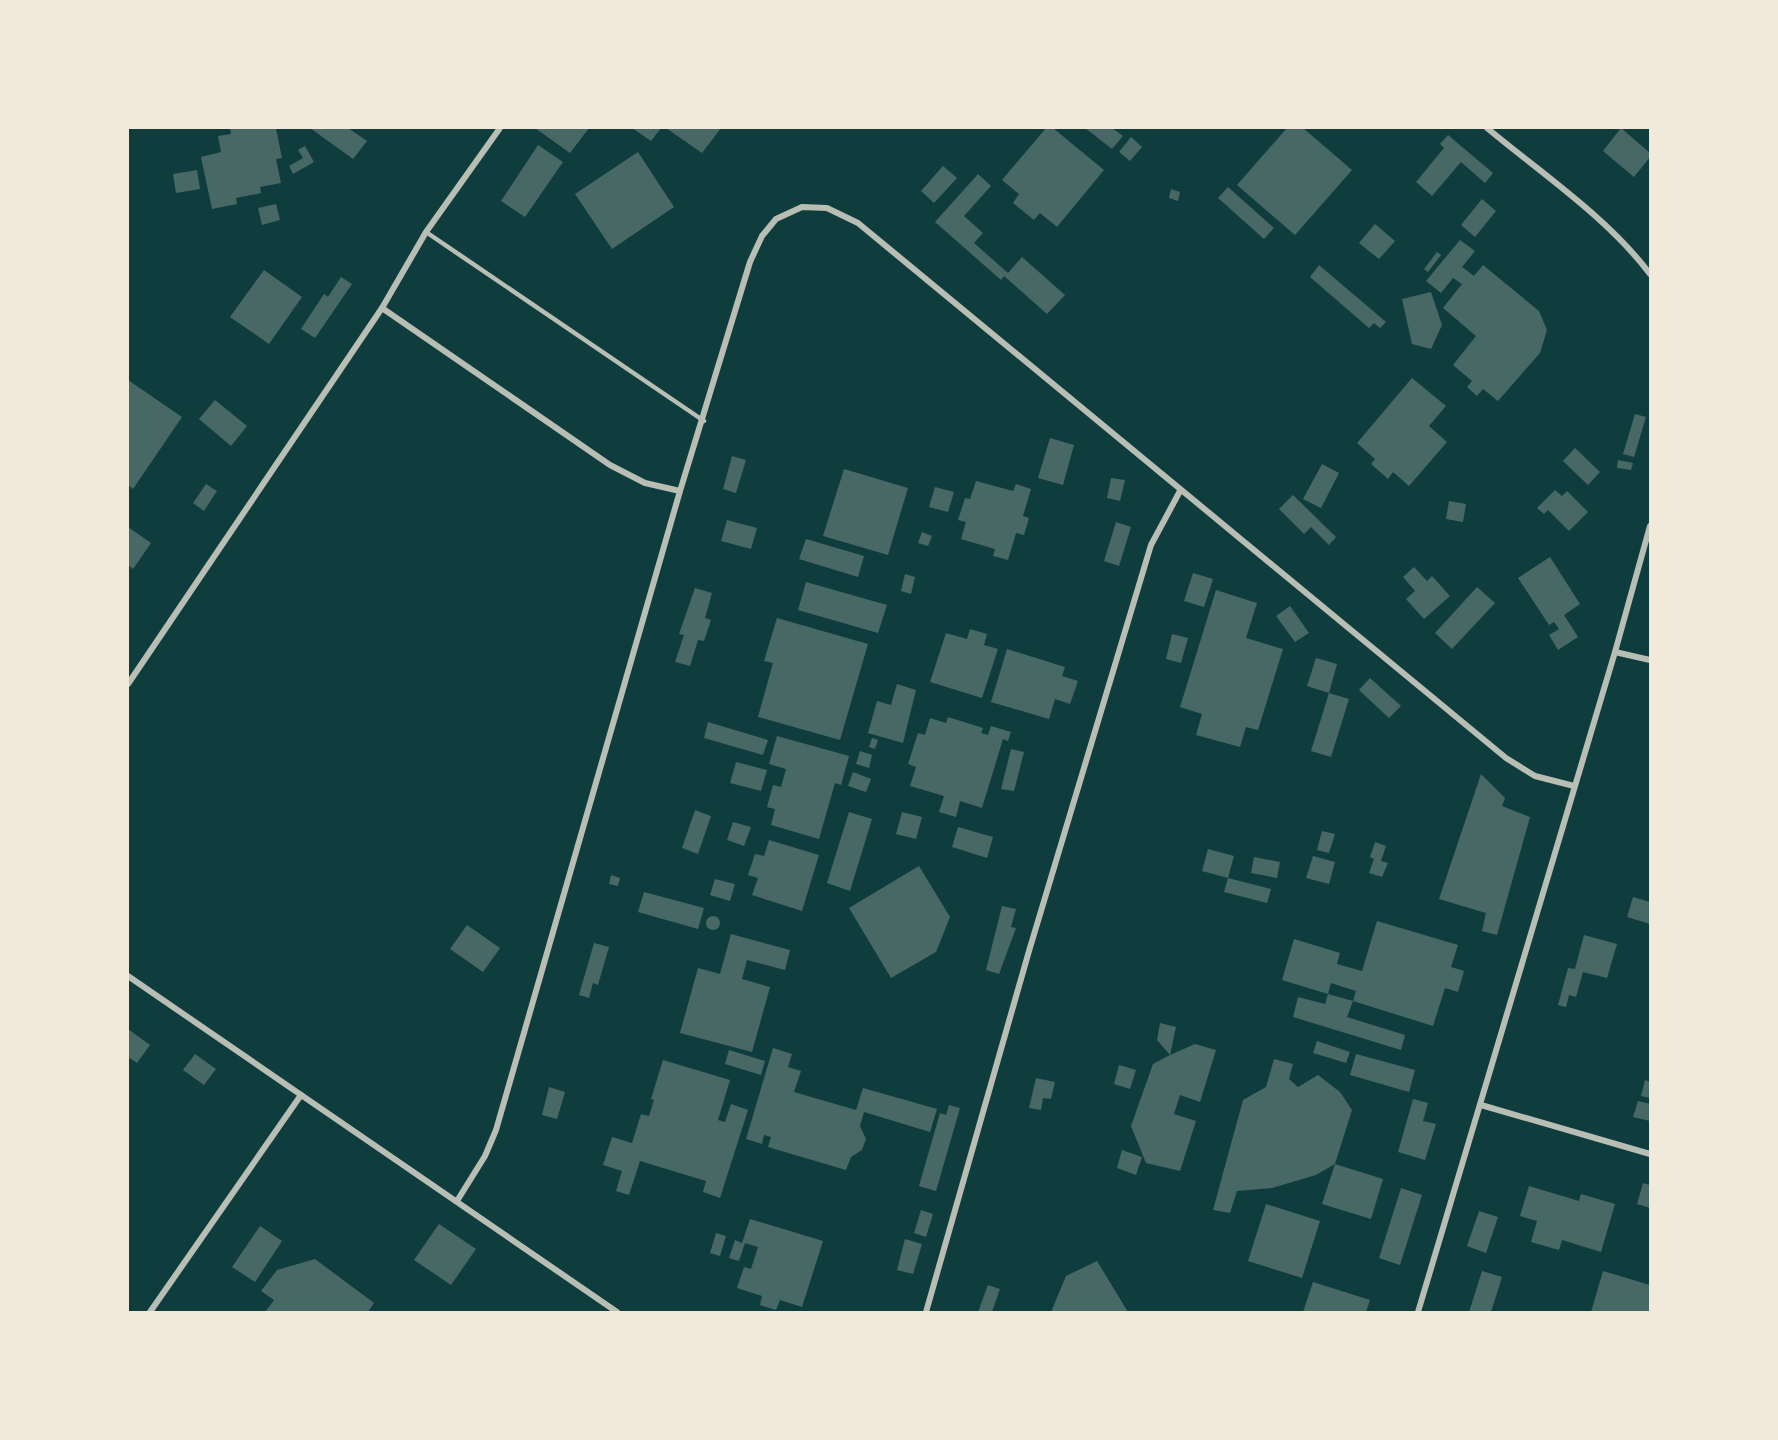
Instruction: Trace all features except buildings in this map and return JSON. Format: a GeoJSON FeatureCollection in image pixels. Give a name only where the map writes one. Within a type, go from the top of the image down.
{"type":"FeatureCollection","features":[{"type":"Feature","properties":{"kind":"street"},"geometry":{"type":"LineString","coordinates":[[128,684],[382,308],[426,232],[500,128]]}},
{"type":"Feature","properties":{"kind":"street"},"geometry":{"type":"LineString","coordinates":[[1487,128],[1607,228],[1633,252],[1650,274]]}},
{"type":"Feature","properties":{"kind":"street"},"geometry":{"type":"LineString","coordinates":[[457,1201],[485,1156],[496,1130],[680,491],[704,421],[745,279],[762,236],[776,219],[802,207],[827,208],[858,223],[1506,758],[1535,776],[1574,786]]}},
{"type":"Feature","properties":{"kind":"street"},"geometry":{"type":"LineString","coordinates":[[382,308],[610,465],[645,483],[680,491]]}},
{"type":"Feature","properties":{"kind":"street"},"geometry":{"type":"LineString","coordinates":[[926,1312],[1029,951],[1151,545],[1180,491]]}},
{"type":"Feature","properties":{"kind":"street"},"geometry":{"type":"LineString","coordinates":[[1418,1312],[1616,652],[1650,526]]}},
{"type":"Feature","properties":{"kind":"street"},"geometry":{"type":"LineString","coordinates":[[1616,652],[1650,660]]}},
{"type":"Feature","properties":{"kind":"street"},"geometry":{"type":"LineString","coordinates":[[128,976],[617,1312]]}},
{"type":"Feature","properties":{"kind":"street"},"geometry":{"type":"LineString","coordinates":[[150,1312],[301,1095]]}},
{"type":"Feature","properties":{"kind":"street"},"geometry":{"type":"LineString","coordinates":[[1480,1105],[1650,1154]]}},
{"type":"Feature","properties":{"kind":"lane"},"geometry":{"type":"LineString","coordinates":[[426,232],[704,421]]}}]}
